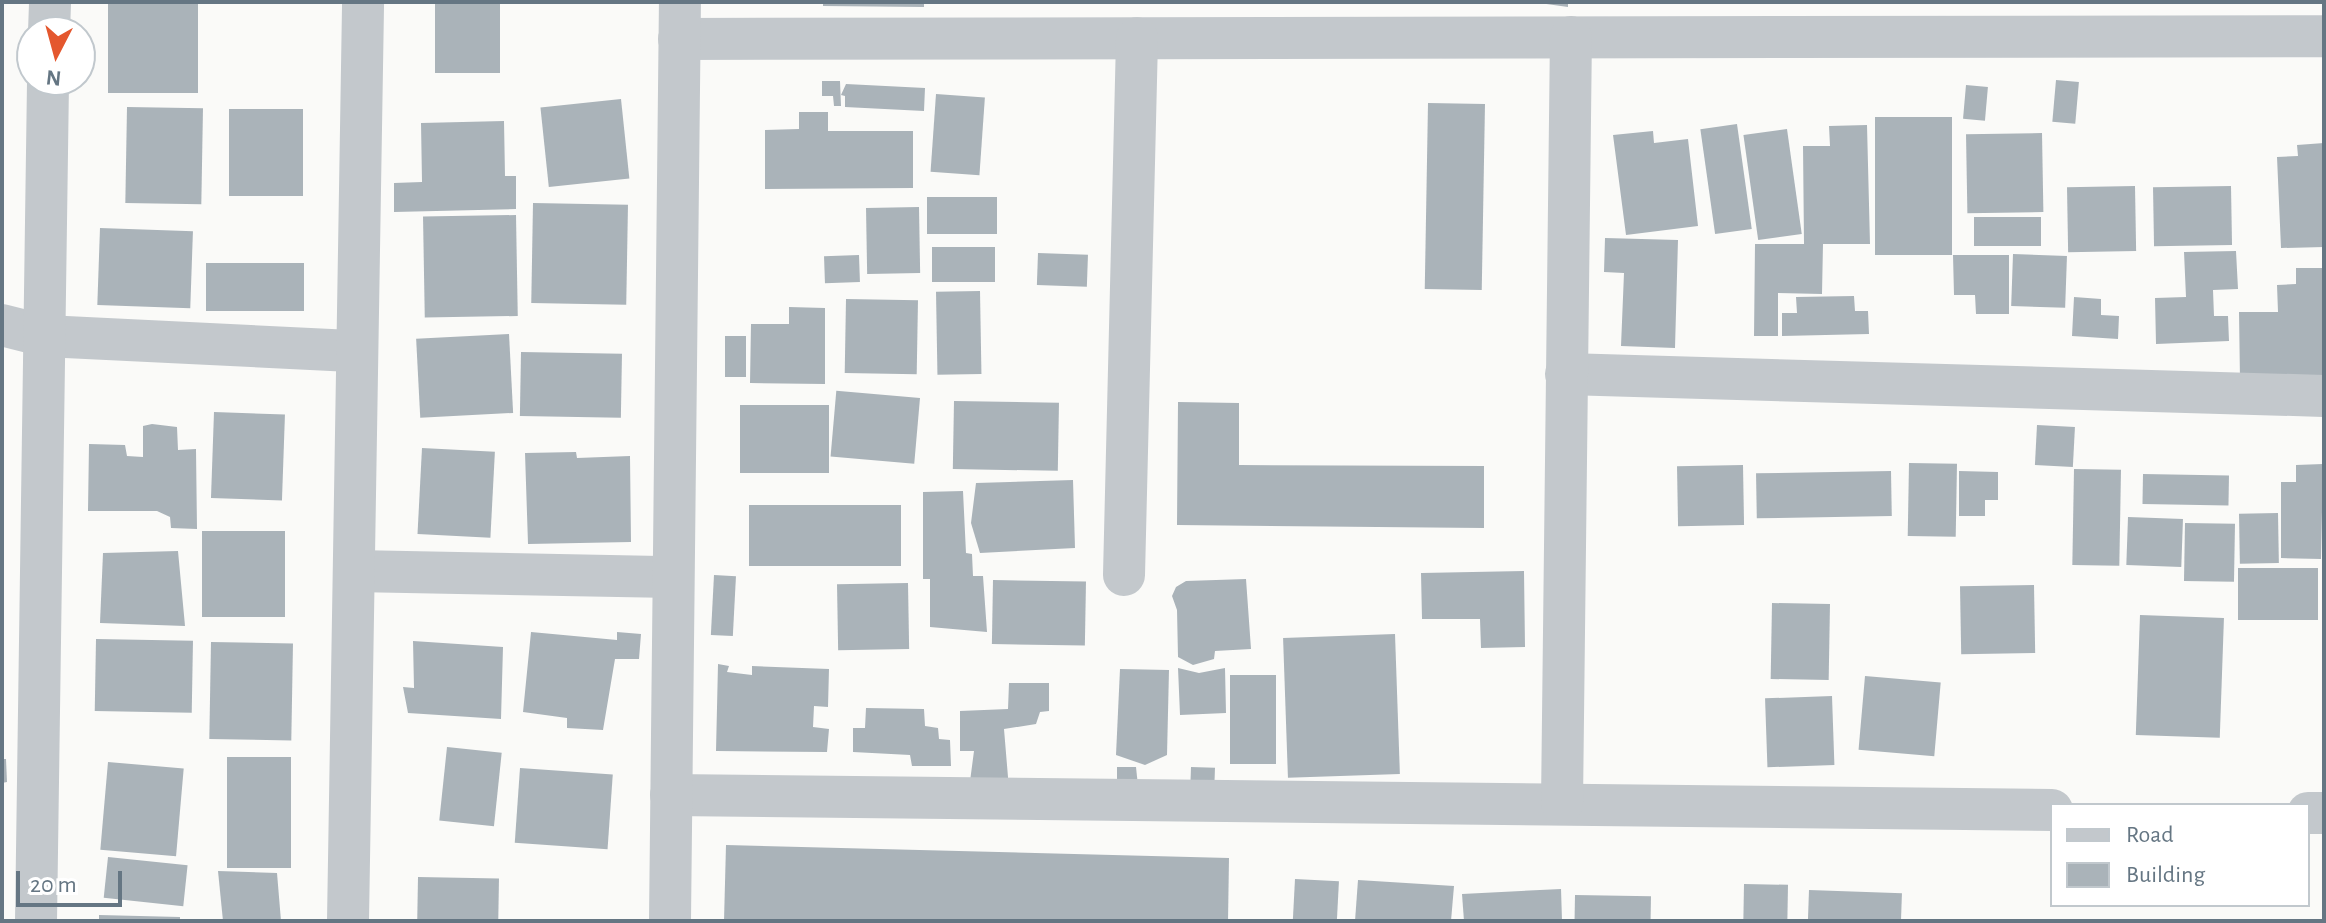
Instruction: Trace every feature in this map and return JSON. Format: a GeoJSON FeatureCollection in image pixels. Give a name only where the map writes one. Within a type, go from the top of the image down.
{"type":"FeatureCollection","features":[{"type":"Feature","properties":{"kind":"street"},"geometry":{"type":"LineString","coordinates":[[348,921],[363,2]]}},
{"type":"Feature","properties":{"kind":"street"},"geometry":{"type":"LineString","coordinates":[[670,921],[680,20],[1137,38],[2324,36]]}},
{"type":"Feature","properties":{"kind":"street"},"geometry":{"type":"LineString","coordinates":[[1562,803],[1571,37]]}},
{"type":"Feature","properties":{"kind":"street"},"geometry":{"type":"LineString","coordinates":[[1124,575],[1137,38]]}},
{"type":"Feature","properties":{"kind":"street"},"geometry":{"type":"LineString","coordinates":[[36,921],[37,566],[45,336],[48,96]]}},
{"type":"Feature","properties":{"kind":"street"},"geometry":{"type":"LineString","coordinates":[[2,325],[45,336],[357,351]]}},
{"type":"Feature","properties":{"kind":"street"},"geometry":{"type":"LineString","coordinates":[[1566,374],[2324,396]]}},
{"type":"Feature","properties":{"kind":"street"},"geometry":{"type":"LineString","coordinates":[[354,571],[673,577]]}},
{"type":"Feature","properties":{"kind":"street"},"geometry":{"type":"LineString","coordinates":[[671,795],[2050,810]]}},
{"type":"Feature","properties":{"kind":"building"},"geometry":{"type":"Polygon","coordinates":[[[108,2],[198,2],[198,93],[108,93],[108,2]]]}},
{"type":"Feature","properties":{"kind":"building"},"geometry":{"type":"Polygon","coordinates":[[[435,2],[500,2],[500,73],[435,73],[435,2]]]}},
{"type":"Feature","properties":{"kind":"building"},"geometry":{"type":"Polygon","coordinates":[[[823,2],[924,2],[924,7],[823,6],[823,2]]]}},
{"type":"Feature","properties":{"kind":"building"},"geometry":{"type":"Polygon","coordinates":[[[1532,2],[1568,2],[1568,7],[1532,2]]]}},
{"type":"Feature","properties":{"kind":"building"},"geometry":{"type":"Polygon","coordinates":[[[2056,80],[2079,82],[2075,124],[2052,122],[2056,80]]]}},
{"type":"Feature","properties":{"kind":"building"},"geometry":{"type":"Polygon","coordinates":[[[822,81],[840,81],[841,106],[834,106],[833,96],[822,96],[822,81]]]}},
{"type":"Feature","properties":{"kind":"building"},"geometry":{"type":"Polygon","coordinates":[[[846,84],[925,88],[924,111],[845,107],[845,96],[841,95],[846,84]]]}},
{"type":"Feature","properties":{"kind":"building"},"geometry":{"type":"Polygon","coordinates":[[[1966,85],[1988,87],[1985,121],[1963,119],[1966,85]]]}},
{"type":"Feature","properties":{"kind":"building"},"geometry":{"type":"Polygon","coordinates":[[[936,94],[985,97],[979,175],[931,172],[936,94]]]}},
{"type":"Feature","properties":{"kind":"building"},"geometry":{"type":"Polygon","coordinates":[[[621,99],[629,179],[549,187],[540,107],[621,99]]]}},
{"type":"Feature","properties":{"kind":"building"},"geometry":{"type":"Polygon","coordinates":[[[1428,103],[1485,104],[1482,290],[1425,289],[1428,103]]]}},
{"type":"Feature","properties":{"kind":"building"},"geometry":{"type":"Polygon","coordinates":[[[127,107],[203,108],[201,204],[125,203],[127,107]]]}},
{"type":"Feature","properties":{"kind":"building"},"geometry":{"type":"Polygon","coordinates":[[[229,109],[303,109],[303,196],[229,196],[229,109]]]}},
{"type":"Feature","properties":{"kind":"building"},"geometry":{"type":"Polygon","coordinates":[[[799,112],[828,112],[828,131],[913,131],[913,188],[765,189],[765,130],[799,129],[799,112]]]}},
{"type":"Feature","properties":{"kind":"building"},"geometry":{"type":"Polygon","coordinates":[[[1875,117],[1952,117],[1952,255],[1875,255],[1875,117]]]}},
{"type":"Feature","properties":{"kind":"building"},"geometry":{"type":"Polygon","coordinates":[[[504,121],[505,176],[516,176],[516,209],[394,212],[394,183],[422,182],[421,123],[504,121]]]}},
{"type":"Feature","properties":{"kind":"building"},"geometry":{"type":"Polygon","coordinates":[[[1737,124],[1752,229],[1715,234],[1700,129],[1737,124]]]}},
{"type":"Feature","properties":{"kind":"building"},"geometry":{"type":"Polygon","coordinates":[[[1867,125],[1870,244],[1823,244],[1822,294],[1778,293],[1778,336],[1754,336],[1755,244],[1804,244],[1803,146],[1830,146],[1829,126],[1867,125]]]}},
{"type":"Feature","properties":{"kind":"building"},"geometry":{"type":"Polygon","coordinates":[[[1787,129],[1802,234],[1758,240],[1743,135],[1787,129]]]}},
{"type":"Feature","properties":{"kind":"building"},"geometry":{"type":"Polygon","coordinates":[[[1653,131],[1654,143],[1688,139],[1698,226],[1626,235],[1613,135],[1653,131]]]}},
{"type":"Feature","properties":{"kind":"building"},"geometry":{"type":"Polygon","coordinates":[[[2042,133],[2043,212],[1967,213],[1966,134],[2042,133]]]}},
{"type":"Feature","properties":{"kind":"building"},"geometry":{"type":"Polygon","coordinates":[[[2324,143],[2324,247],[2281,248],[2277,157],[2298,156],[2297,145],[2324,143]]]}},
{"type":"Feature","properties":{"kind":"building"},"geometry":{"type":"Polygon","coordinates":[[[2135,186],[2136,251],[2068,252],[2067,187],[2135,186]]]}},
{"type":"Feature","properties":{"kind":"building"},"geometry":{"type":"Polygon","coordinates":[[[2231,186],[2232,245],[2154,246],[2153,187],[2231,186]]]}},
{"type":"Feature","properties":{"kind":"building"},"geometry":{"type":"Polygon","coordinates":[[[927,197],[997,197],[997,234],[927,234],[927,197]]]}},
{"type":"Feature","properties":{"kind":"building"},"geometry":{"type":"Polygon","coordinates":[[[533,203],[628,205],[626,305],[531,303],[533,203]]]}},
{"type":"Feature","properties":{"kind":"building"},"geometry":{"type":"Polygon","coordinates":[[[919,207],[920,273],[867,274],[866,208],[919,207]]]}},
{"type":"Feature","properties":{"kind":"building"},"geometry":{"type":"Polygon","coordinates":[[[516,215],[518,316],[425,318],[423,217],[516,215]]]}},
{"type":"Feature","properties":{"kind":"building"},"geometry":{"type":"Polygon","coordinates":[[[1974,217],[2041,217],[2041,246],[1974,246],[1974,217]]]}},
{"type":"Feature","properties":{"kind":"building"},"geometry":{"type":"Polygon","coordinates":[[[100,228],[193,231],[190,308],[97,305],[100,228]]]}},
{"type":"Feature","properties":{"kind":"building"},"geometry":{"type":"Polygon","coordinates":[[[1605,238],[1678,240],[1675,348],[1621,346],[1624,273],[1604,272],[1605,238]]]}},
{"type":"Feature","properties":{"kind":"building"},"geometry":{"type":"Polygon","coordinates":[[[932,247],[995,247],[995,282],[932,282],[932,247]]]}},
{"type":"Feature","properties":{"kind":"building"},"geometry":{"type":"Polygon","coordinates":[[[2236,251],[2238,289],[2213,290],[2214,316],[2228,316],[2229,341],[2156,344],[2155,298],[2186,297],[2184,252],[2236,251]]]}},
{"type":"Feature","properties":{"kind":"building"},"geometry":{"type":"Polygon","coordinates":[[[1038,253],[1088,255],[1087,287],[1037,285],[1038,253]]]}},
{"type":"Feature","properties":{"kind":"building"},"geometry":{"type":"Polygon","coordinates":[[[2013,254],[2067,256],[2065,308],[2011,306],[2013,254]]]}},
{"type":"Feature","properties":{"kind":"building"},"geometry":{"type":"Polygon","coordinates":[[[859,255],[860,282],[825,283],[824,256],[859,255]]]}},
{"type":"Feature","properties":{"kind":"building"},"geometry":{"type":"Polygon","coordinates":[[[1953,255],[2009,255],[2009,314],[1976,314],[1975,295],[1954,295],[1953,255]]]}},
{"type":"Feature","properties":{"kind":"building"},"geometry":{"type":"Polygon","coordinates":[[[206,263],[304,263],[304,311],[206,311],[206,263]]]}},
{"type":"Feature","properties":{"kind":"building"},"geometry":{"type":"Polygon","coordinates":[[[2296,268],[2324,268],[2324,380],[2240,381],[2239,312],[2278,312],[2277,285],[2296,284],[2296,268]]]}},
{"type":"Feature","properties":{"kind":"building"},"geometry":{"type":"Polygon","coordinates":[[[980,291],[981,374],[937,375],[936,292],[980,291]]]}},
{"type":"Feature","properties":{"kind":"building"},"geometry":{"type":"Polygon","coordinates":[[[1854,296],[1855,311],[1868,311],[1869,334],[1782,336],[1782,313],[1797,313],[1796,297],[1854,296]]]}},
{"type":"Feature","properties":{"kind":"building"},"geometry":{"type":"Polygon","coordinates":[[[2074,297],[2101,299],[2101,315],[2119,316],[2118,339],[2072,336],[2074,297]]]}},
{"type":"Feature","properties":{"kind":"building"},"geometry":{"type":"Polygon","coordinates":[[[846,299],[918,300],[917,374],[845,373],[846,299]]]}},
{"type":"Feature","properties":{"kind":"building"},"geometry":{"type":"Polygon","coordinates":[[[789,307],[825,308],[825,384],[750,383],[751,324],[789,324],[789,307]]]}},
{"type":"Feature","properties":{"kind":"building"},"geometry":{"type":"Polygon","coordinates":[[[509,334],[513,413],[420,418],[416,339],[509,334]]]}},
{"type":"Feature","properties":{"kind":"building"},"geometry":{"type":"Polygon","coordinates":[[[725,336],[746,336],[746,377],[725,377],[725,336]]]}},
{"type":"Feature","properties":{"kind":"building"},"geometry":{"type":"Polygon","coordinates":[[[521,352],[622,354],[621,418],[520,416],[521,352]]]}},
{"type":"Feature","properties":{"kind":"building"},"geometry":{"type":"Polygon","coordinates":[[[836,391],[920,398],[914,464],[831,456],[836,391]]]}},
{"type":"Feature","properties":{"kind":"building"},"geometry":{"type":"Polygon","coordinates":[[[954,401],[1059,403],[1058,471],[953,469],[954,401]]]}},
{"type":"Feature","properties":{"kind":"building"},"geometry":{"type":"Polygon","coordinates":[[[1178,402],[1239,403],[1239,465],[1484,466],[1484,528],[1177,525],[1178,402]]]}},
{"type":"Feature","properties":{"kind":"building"},"geometry":{"type":"Polygon","coordinates":[[[740,405],[829,405],[829,473],[740,473],[740,405]]]}},
{"type":"Feature","properties":{"kind":"building"},"geometry":{"type":"Polygon","coordinates":[[[214,412],[285,414],[282,500],[211,498],[214,412]]]}},
{"type":"Feature","properties":{"kind":"building"},"geometry":{"type":"Polygon","coordinates":[[[2037,425],[2075,427],[2073,467],[2035,465],[2037,425]]]}},
{"type":"Feature","properties":{"kind":"building"},"geometry":{"type":"Polygon","coordinates":[[[143,426],[177,427],[178,450],[196,449],[197,529],[171,528],[170,517],[157,511],[88,511],[89,444],[125,445],[127,456],[143,457],[143,426]]]}},
{"type":"Feature","properties":{"kind":"building"},"geometry":{"type":"Polygon","coordinates":[[[422,448],[495,452],[490,538],[417,534],[422,448]]]}},
{"type":"Feature","properties":{"kind":"building"},"geometry":{"type":"Polygon","coordinates":[[[576,452],[577,458],[630,456],[631,542],[528,544],[525,453],[576,452]]]}},
{"type":"Feature","properties":{"kind":"building"},"geometry":{"type":"Polygon","coordinates":[[[1909,463],[1957,464],[1956,537],[1908,536],[1909,463]]]}},
{"type":"Feature","properties":{"kind":"building"},"geometry":{"type":"Polygon","coordinates":[[[2323,464],[2321,559],[2281,558],[2281,482],[2296,482],[2296,465],[2323,464]]]}},
{"type":"Feature","properties":{"kind":"building"},"geometry":{"type":"Polygon","coordinates":[[[1743,465],[1744,525],[1678,526],[1677,466],[1743,465]]]}},
{"type":"Feature","properties":{"kind":"building"},"geometry":{"type":"Polygon","coordinates":[[[2074,469],[2121,470],[2119,566],[2072,565],[2074,469]]]}},
{"type":"Feature","properties":{"kind":"building"},"geometry":{"type":"Polygon","coordinates":[[[1891,471],[1892,516],[1757,518],[1756,473],[1891,471]]]}},
{"type":"Feature","properties":{"kind":"building"},"geometry":{"type":"Polygon","coordinates":[[[1959,471],[1998,472],[1998,500],[1985,500],[1985,516],[1959,516],[1959,471]]]}},
{"type":"Feature","properties":{"kind":"building"},"geometry":{"type":"Polygon","coordinates":[[[2143,474],[2229,476],[2228,505],[2142,504],[2143,474]]]}},
{"type":"Feature","properties":{"kind":"building"},"geometry":{"type":"Polygon","coordinates":[[[1073,480],[1075,548],[980,553],[971,523],[976,483],[1073,480]]]}},
{"type":"Feature","properties":{"kind":"building"},"geometry":{"type":"Polygon","coordinates":[[[963,491],[966,553],[972,554],[973,576],[983,576],[987,632],[930,627],[930,579],[923,579],[923,492],[963,491]]]}},
{"type":"Feature","properties":{"kind":"building"},"geometry":{"type":"Polygon","coordinates":[[[749,505],[901,505],[901,566],[749,566],[749,505]]]}},
{"type":"Feature","properties":{"kind":"building"},"geometry":{"type":"Polygon","coordinates":[[[2278,513],[2279,563],[2240,564],[2239,514],[2278,513]]]}},
{"type":"Feature","properties":{"kind":"building"},"geometry":{"type":"Polygon","coordinates":[[[2128,517],[2183,519],[2181,567],[2126,565],[2128,517]]]}},
{"type":"Feature","properties":{"kind":"building"},"geometry":{"type":"Polygon","coordinates":[[[2185,523],[2235,524],[2234,582],[2184,581],[2185,523]]]}},
{"type":"Feature","properties":{"kind":"building"},"geometry":{"type":"Polygon","coordinates":[[[202,531],[285,531],[285,617],[202,617],[202,531]]]}},
{"type":"Feature","properties":{"kind":"building"},"geometry":{"type":"Polygon","coordinates":[[[178,551],[185,626],[100,623],[103,553],[178,551]]]}},
{"type":"Feature","properties":{"kind":"building"},"geometry":{"type":"Polygon","coordinates":[[[2238,568],[2318,568],[2318,620],[2238,620],[2238,568]]]}},
{"type":"Feature","properties":{"kind":"building"},"geometry":{"type":"Polygon","coordinates":[[[1524,571],[1525,647],[1481,648],[1480,619],[1422,619],[1421,573],[1524,571]]]}},
{"type":"Feature","properties":{"kind":"building"},"geometry":{"type":"Polygon","coordinates":[[[714,575],[736,576],[733,636],[711,635],[714,575]]]}},
{"type":"Feature","properties":{"kind":"building"},"geometry":{"type":"Polygon","coordinates":[[[1246,579],[1251,649],[1215,651],[1214,659],[1193,665],[1178,657],[1177,610],[1172,596],[1176,587],[1186,581],[1246,579]]]}},
{"type":"Feature","properties":{"kind":"building"},"geometry":{"type":"Polygon","coordinates":[[[993,580],[1086,582],[1085,646],[992,644],[993,580]]]}},
{"type":"Feature","properties":{"kind":"building"},"geometry":{"type":"Polygon","coordinates":[[[908,583],[909,649],[838,650],[837,584],[908,583]]]}},
{"type":"Feature","properties":{"kind":"building"},"geometry":{"type":"Polygon","coordinates":[[[2034,585],[2035,653],[1961,654],[1960,586],[2034,585]]]}},
{"type":"Feature","properties":{"kind":"building"},"geometry":{"type":"Polygon","coordinates":[[[1772,603],[1830,604],[1829,680],[1771,679],[1772,603]]]}},
{"type":"Feature","properties":{"kind":"building"},"geometry":{"type":"Polygon","coordinates":[[[2140,615],[2224,618],[2220,738],[2136,735],[2140,615]]]}},
{"type":"Feature","properties":{"kind":"building"},"geometry":{"type":"Polygon","coordinates":[[[531,632],[617,640],[617,632],[641,634],[639,659],[615,659],[603,730],[567,728],[567,718],[523,712],[531,632]]]}},
{"type":"Feature","properties":{"kind":"building"},"geometry":{"type":"Polygon","coordinates":[[[1395,634],[1400,774],[1288,778],[1283,638],[1395,634]]]}},
{"type":"Feature","properties":{"kind":"building"},"geometry":{"type":"Polygon","coordinates":[[[96,639],[193,641],[192,713],[95,711],[96,639]]]}},
{"type":"Feature","properties":{"kind":"building"},"geometry":{"type":"Polygon","coordinates":[[[413,641],[503,647],[501,719],[408,713],[403,687],[414,688],[413,641]]]}},
{"type":"Feature","properties":{"kind":"building"},"geometry":{"type":"Polygon","coordinates":[[[211,642],[293,643],[291,740],[209,739],[211,642]]]}},
{"type":"Feature","properties":{"kind":"building"},"geometry":{"type":"Polygon","coordinates":[[[718,664],[729,666],[727,672],[752,675],[752,666],[829,669],[828,707],[814,706],[813,727],[829,729],[827,752],[716,751],[718,664]]]}},
{"type":"Feature","properties":{"kind":"building"},"geometry":{"type":"Polygon","coordinates":[[[1178,668],[1199,673],[1225,668],[1226,713],[1180,715],[1178,668]]]}},
{"type":"Feature","properties":{"kind":"building"},"geometry":{"type":"Polygon","coordinates":[[[1120,669],[1169,670],[1167,755],[1145,765],[1116,755],[1120,669]]]}},
{"type":"Feature","properties":{"kind":"building"},"geometry":{"type":"Polygon","coordinates":[[[1230,675],[1276,675],[1276,764],[1230,764],[1230,675]]]}},
{"type":"Feature","properties":{"kind":"building"},"geometry":{"type":"Polygon","coordinates":[[[1865,676],[1941,683],[1934,756],[1859,750],[1865,676]]]}},
{"type":"Feature","properties":{"kind":"building"},"geometry":{"type":"Polygon","coordinates":[[[1009,683],[1049,683],[1049,711],[1040,712],[1036,724],[1004,729],[1009,789],[969,789],[974,751],[960,751],[960,711],[1008,709],[1009,683]]]}},
{"type":"Feature","properties":{"kind":"building"},"geometry":{"type":"Polygon","coordinates":[[[1832,696],[1834,765],[1767,767],[1765,698],[1832,696]]]}},
{"type":"Feature","properties":{"kind":"building"},"geometry":{"type":"Polygon","coordinates":[[[866,708],[924,709],[925,726],[938,728],[939,739],[950,740],[951,766],[912,766],[910,755],[853,752],[853,728],[865,728],[866,708]]]}},
{"type":"Feature","properties":{"kind":"building"},"geometry":{"type":"Polygon","coordinates":[[[447,747],[502,753],[494,826],[439,821],[447,747]]]}},
{"type":"Feature","properties":{"kind":"building"},"geometry":{"type":"Polygon","coordinates":[[[227,757],[291,757],[291,868],[227,868],[227,757]]]}},
{"type":"Feature","properties":{"kind":"building"},"geometry":{"type":"Polygon","coordinates":[[[2,759],[6,759],[7,782],[2,783],[2,759]]]}},
{"type":"Feature","properties":{"kind":"building"},"geometry":{"type":"Polygon","coordinates":[[[108,762],[184,769],[176,856],[100,850],[108,762]]]}},
{"type":"Feature","properties":{"kind":"building"},"geometry":{"type":"Polygon","coordinates":[[[1117,767],[1136,767],[1138,786],[1117,789],[1117,767]]]}},
{"type":"Feature","properties":{"kind":"building"},"geometry":{"type":"Polygon","coordinates":[[[1191,767],[1215,768],[1214,788],[1190,787],[1191,767]]]}},
{"type":"Feature","properties":{"kind":"building"},"geometry":{"type":"Polygon","coordinates":[[[520,768],[613,774],[608,849],[515,843],[520,768]]]}},
{"type":"Feature","properties":{"kind":"building"},"geometry":{"type":"Polygon","coordinates":[[[726,845],[1229,858],[1228,921],[724,921],[726,845]]]}},
{"type":"Feature","properties":{"kind":"building"},"geometry":{"type":"Polygon","coordinates":[[[108,857],[188,865],[183,906],[104,898],[108,857]]]}},
{"type":"Feature","properties":{"kind":"building"},"geometry":{"type":"Polygon","coordinates":[[[218,871],[277,873],[281,921],[223,921],[218,871]]]}},
{"type":"Feature","properties":{"kind":"building"},"geometry":{"type":"Polygon","coordinates":[[[418,877],[499,878],[498,921],[417,921],[418,877]]]}},
{"type":"Feature","properties":{"kind":"building"},"geometry":{"type":"Polygon","coordinates":[[[1295,879],[1339,881],[1337,921],[1293,921],[1295,879]]]}},
{"type":"Feature","properties":{"kind":"building"},"geometry":{"type":"Polygon","coordinates":[[[1358,880],[1454,886],[1451,921],[1355,921],[1358,880]]]}},
{"type":"Feature","properties":{"kind":"building"},"geometry":{"type":"Polygon","coordinates":[[[1744,884],[1788,885],[1787,921],[1743,921],[1744,884]]]}},
{"type":"Feature","properties":{"kind":"building"},"geometry":{"type":"Polygon","coordinates":[[[1561,889],[1562,921],[1464,921],[1462,894],[1561,889]]]}},
{"type":"Feature","properties":{"kind":"building"},"geometry":{"type":"Polygon","coordinates":[[[1809,890],[1902,893],[1901,921],[1808,921],[1809,890]]]}},
{"type":"Feature","properties":{"kind":"building"},"geometry":{"type":"Polygon","coordinates":[[[1575,895],[1651,896],[1651,921],[1575,921],[1575,895]]]}},
{"type":"Feature","properties":{"kind":"building"},"geometry":{"type":"Polygon","coordinates":[[[99,915],[180,917],[180,921],[99,921],[99,915]]]}}]}
